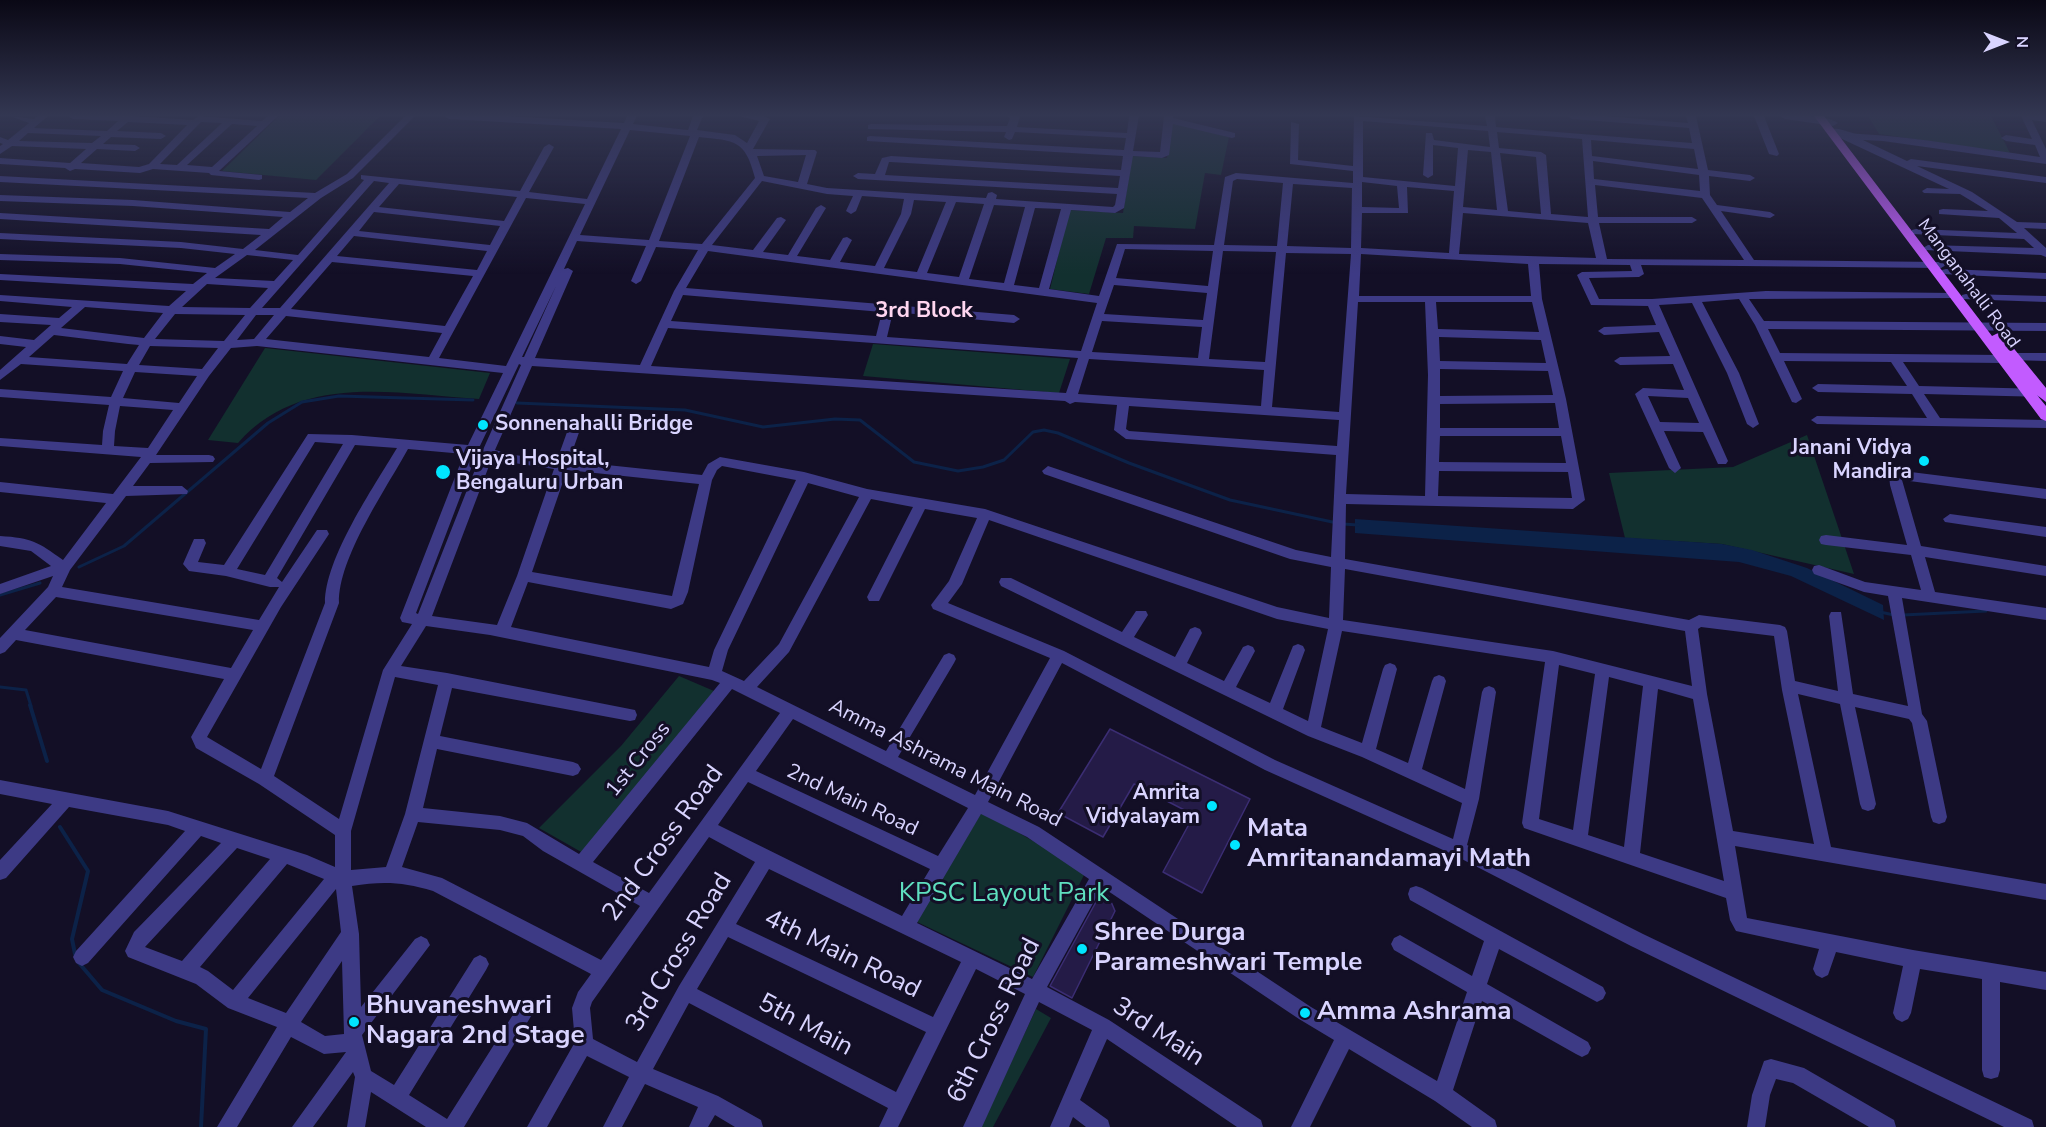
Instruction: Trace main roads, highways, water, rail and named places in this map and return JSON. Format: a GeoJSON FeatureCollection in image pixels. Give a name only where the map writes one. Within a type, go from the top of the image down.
{"type":"FeatureCollection","features":[{"type":"Feature","properties":{"kind":"main road","name":"Manganahalli Road"},"geometry":{"type":"LineString","coordinates":[[1864,169],[2009,358],[2045,394]]}},
{"type":"Feature","properties":{"kind":"main road","name":"Manganahalli Road"},"geometry":{"type":"LineString","coordinates":[[1865,169],[1928,248],[1939,267]]}},
{"type":"Feature","properties":{"kind":"main road","name":"Manganahalli Road"},"geometry":{"type":"LineString","coordinates":[[2009,358],[2028,392],[2046,416]]}},
{"type":"Feature","properties":{"kind":"water"},"geometry":{"type":"Polygon","coordinates":[[[1355,519],[1722,544],[1752,550],[1807,568],[1883,605],[1884,620],[1791,576],[1739,562],[1355,533],[1355,519]]]}},
{"type":"Feature","properties":{"kind":"waterway"},"geometry":{"type":"LineString","coordinates":[[79,567],[124,546],[268,423],[302,402],[339,396],[473,400]]}},
{"type":"Feature","properties":{"kind":"waterway"},"geometry":{"type":"LineString","coordinates":[[517,403],[685,410],[763,427],[835,419],[860,420],[914,462],[958,471],[983,467],[1004,460],[1033,432],[1044,430],[1058,433],[1129,463],[1230,500],[1337,523]]}},
{"type":"Feature","properties":{"kind":"waterway"},"geometry":{"type":"LineString","coordinates":[[1343,524],[1358,525]]}},
{"type":"Feature","properties":{"kind":"waterway"},"geometry":{"type":"LineString","coordinates":[[0,595],[40,583]]}},
{"type":"Feature","properties":{"kind":"waterway"},"geometry":{"type":"LineString","coordinates":[[1903,615],[1986,611]]}},
{"type":"Feature","properties":{"kind":"waterway"},"geometry":{"type":"LineString","coordinates":[[1880,612],[1894,615]]}},
{"type":"Feature","properties":{"kind":"waterway"},"geometry":{"type":"LineString","coordinates":[[0,687],[26,690],[31,706]]}},
{"type":"Feature","properties":{"kind":"waterway"},"geometry":{"type":"LineString","coordinates":[[30,705],[47,761]]}},
{"type":"Feature","properties":{"kind":"waterway"},"geometry":{"type":"LineString","coordinates":[[60,827],[88,871],[72,939],[75,954]]}},
{"type":"Feature","properties":{"kind":"waterway"},"geometry":{"type":"LineString","coordinates":[[79,963],[102,990],[176,1021],[206,1029],[201,1127]]}},
{"type":"Feature","properties":{"kind":"place","name":"Sonnenahalli Bridge"},"geometry":{"type":"Point","coordinates":[483,425]}},
{"type":"Feature","properties":{"kind":"place","name":"Janani Vidya Mandira"},"geometry":{"type":"Point","coordinates":[1924,461]}},
{"type":"Feature","properties":{"kind":"place","name":"Vijaya Hospital, Bengaluru Urban"},"geometry":{"type":"Point","coordinates":[443,472]}},
{"type":"Feature","properties":{"kind":"place","name":"Amrita Vidyalayam"},"geometry":{"type":"Point","coordinates":[1212,806]}},
{"type":"Feature","properties":{"kind":"place","name":"Mata Amritanandamayi Math"},"geometry":{"type":"Point","coordinates":[1235,845]}},
{"type":"Feature","properties":{"kind":"place","name":"Shree Durga Parameshwari Temple"},"geometry":{"type":"Point","coordinates":[1082,949]}},
{"type":"Feature","properties":{"kind":"place","name":"Amma Ashrama"},"geometry":{"type":"Point","coordinates":[1305,1013]}},
{"type":"Feature","properties":{"kind":"place","name":"Bhuvaneshwari Nagara 2nd Stage"},"geometry":{"type":"Point","coordinates":[354,1022]}},
{"type":"Feature","properties":{"kind":"district","name":"3rd Block"},"geometry":{"type":"Point","coordinates":[924,312]}},
{"type":"Feature","properties":{"kind":"park label","name":"KPSC Layout Park"},"geometry":{"type":"Point","coordinates":[1004,895]}}]}
